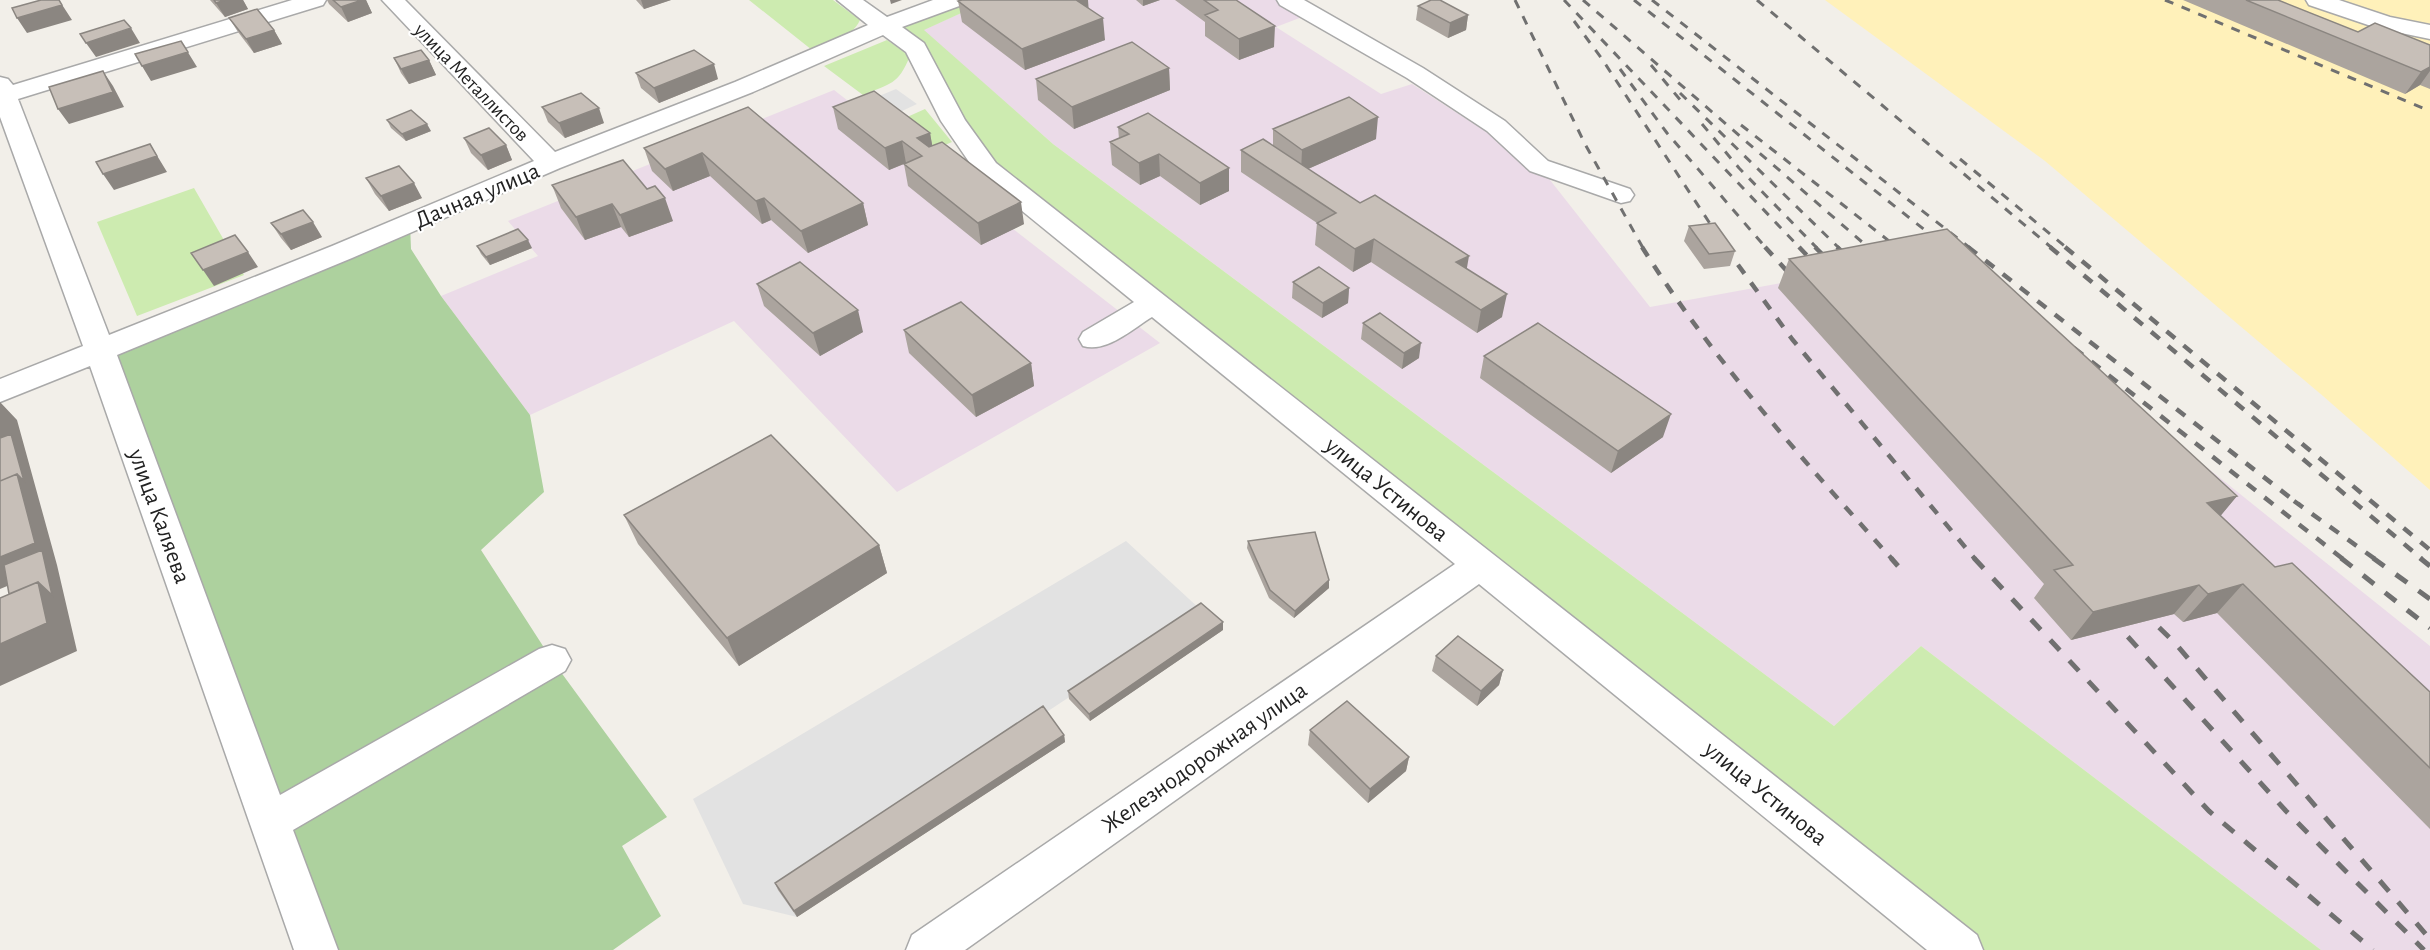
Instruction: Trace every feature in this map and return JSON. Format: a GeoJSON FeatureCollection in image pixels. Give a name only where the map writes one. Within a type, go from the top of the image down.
{"type":"FeatureCollection","features":[{"type":"Feature","properties":{"kind":"street"},"geometry":{"type":"LineString","coordinates":[[2,92],[315,0]]}},
{"type":"Feature","properties":{"kind":"street","name":"улица Металлистов"},"geometry":{"type":"LineString","coordinates":[[393,0],[550,163]]}},
{"type":"Feature","properties":{"kind":"street","name":"улица Устинова"},"geometry":{"type":"LineString","coordinates":[[848,0],[916,48],[953,121],[987,168],[1961,950]]}},
{"type":"Feature","properties":{"kind":"street","name":"Дачная улица"},"geometry":{"type":"LineString","coordinates":[[0,391],[342,252],[550,163],[744,87],[884,26],[954,0]]}},
{"type":"Feature","properties":{"kind":"street"},"geometry":{"type":"LineString","coordinates":[[1288,0],[1415,73],[1496,126],[1539,166],[1621,195]]}},
{"type":"Feature","properties":{"kind":"street"},"geometry":{"type":"LineString","coordinates":[[2317,0],[2385,23],[2430,32]]}},
{"type":"Feature","properties":{"kind":"street","name":"улица Каляева"},"geometry":{"type":"LineString","coordinates":[[2,92],[100,351],[316,950]]}},
{"type":"Feature","properties":{"kind":"street"},"geometry":{"type":"LineString","coordinates":[[1094,339],[1155,302]]}},
{"type":"Feature","properties":{"kind":"street","name":"Железнодорожная улица"},"geometry":{"type":"LineString","coordinates":[[928,950],[1480,564]]}},
{"type":"Feature","properties":{"kind":"street"},"geometry":{"type":"LineString","coordinates":[[271,822],[552,660]]}},
{"type":"Feature","properties":{"kind":"shaded area"},"geometry":{"type":"Polygon","coordinates":[[[990,0],[1283,0],[1310,14],[1276,27],[1381,94],[1412,84],[1539,166],[1650,307],[1940,254],[2430,646],[2430,950],[2321,950],[1921,646],[1834,726],[1053,144],[923,30],[990,0]]]}},
{"type":"Feature","properties":{"kind":"shaded area"},"geometry":{"type":"Polygon","coordinates":[[[896,89],[917,104],[889,117],[867,101],[896,89]]]}},
{"type":"Feature","properties":{"kind":"shaded area"},"geometry":{"type":"Polygon","coordinates":[[[834,90],[1160,343],[897,492],[734,321],[530,415],[441,296],[538,256],[508,221],[834,90]]]}},
{"type":"Feature","properties":{"kind":"shaded area"},"geometry":{"type":"Polygon","coordinates":[[[1126,541],[1201,610],[779,889],[797,917],[743,904],[693,799],[1126,541]]]}},
{"type":"Feature","properties":{"kind":"green space"},"geometry":{"type":"Polygon","coordinates":[[[749,0],[833,0],[860,20],[846,36],[812,50],[749,0]]]}},
{"type":"Feature","properties":{"kind":"green space"},"geometry":{"type":"Polygon","coordinates":[[[963,0],[990,0],[924,30],[1053,144],[1834,726],[1921,646],[2321,950],[1961,950],[987,169],[890,26],[963,0]]]}},
{"type":"Feature","properties":{"kind":"green space"},"geometry":{"type":"Polygon","coordinates":[[[887,40],[910,56],[902,73],[892,82],[880,88],[863,95],[824,66],[887,40]]]}},
{"type":"Feature","properties":{"kind":"green space"},"geometry":{"type":"Polygon","coordinates":[[[925,109],[952,142],[933,150],[896,122],[925,109]]]}},
{"type":"Feature","properties":{"kind":"green space"},"geometry":{"type":"Polygon","coordinates":[[[194,188],[244,275],[137,316],[97,222],[194,188]]]}},
{"type":"Feature","properties":{"kind":"green space"},"geometry":{"type":"Polygon","coordinates":[[[410,224],[411,249],[441,296],[530,415],[544,492],[481,550],[552,660],[667,817],[622,846],[661,916],[613,950],[316,950],[100,351],[410,224]]]}},
{"type":"Feature","properties":{"kind":"sand"},"geometry":{"type":"Polygon","coordinates":[[[1825,0],[2430,0],[2430,490],[2323,396],[2045,161],[1825,0]]]}},
{"type":"Feature","properties":{"kind":"building"},"geometry":{"type":"Polygon","coordinates":[[[41,0],[59,0],[62,5],[17,18],[12,8],[41,0]]]}},
{"type":"Feature","properties":{"kind":"building"},"geometry":{"type":"Polygon","coordinates":[[[333,0],[362,0],[341,7],[333,0]]]}},
{"type":"Feature","properties":{"kind":"building"},"geometry":{"type":"Polygon","coordinates":[[[1076,0],[1103,18],[1022,49],[958,1],[1076,0]]]}},
{"type":"Feature","properties":{"kind":"building"},"geometry":{"type":"Polygon","coordinates":[[[1204,0],[1236,0],[1275,26],[1239,39],[1205,15],[1218,10],[1204,0]]]}},
{"type":"Feature","properties":{"kind":"building"},"geometry":{"type":"Polygon","coordinates":[[[1431,0],[1440,0],[1468,15],[1450,23],[1418,6],[1431,0]]]}},
{"type":"Feature","properties":{"kind":"building"},"geometry":{"type":"Polygon","coordinates":[[[2246,0],[2278,0],[2358,32],[2375,23],[2430,45],[2430,67],[2421,72],[2246,0]]]}},
{"type":"Feature","properties":{"kind":"building"},"geometry":{"type":"Polygon","coordinates":[[[257,9],[274,30],[246,39],[229,18],[257,9]]]}},
{"type":"Feature","properties":{"kind":"building"},"geometry":{"type":"Polygon","coordinates":[[[124,20],[131,28],[86,43],[80,34],[124,20]]]}},
{"type":"Feature","properties":{"kind":"building"},"geometry":{"type":"Polygon","coordinates":[[[181,41],[188,52],[142,66],[135,54],[181,41]]]}},
{"type":"Feature","properties":{"kind":"building"},"geometry":{"type":"Polygon","coordinates":[[[1132,42],[1169,68],[1072,107],[1036,79],[1132,42]]]}},
{"type":"Feature","properties":{"kind":"building"},"geometry":{"type":"Polygon","coordinates":[[[421,50],[429,60],[401,69],[394,58],[421,50]]]}},
{"type":"Feature","properties":{"kind":"building"},"geometry":{"type":"Polygon","coordinates":[[[694,50],[714,64],[654,88],[636,73],[694,50]]]}},
{"type":"Feature","properties":{"kind":"building"},"geometry":{"type":"Polygon","coordinates":[[[103,71],[113,92],[58,109],[49,87],[103,71]]]}},
{"type":"Feature","properties":{"kind":"building"},"geometry":{"type":"Polygon","coordinates":[[[874,91],[930,133],[917,138],[929,147],[942,142],[1021,202],[978,223],[904,164],[922,156],[902,141],[885,148],[833,107],[874,91]]]}},
{"type":"Feature","properties":{"kind":"building"},"geometry":{"type":"Polygon","coordinates":[[[581,93],[599,108],[559,123],[542,107],[581,93]]]}},
{"type":"Feature","properties":{"kind":"building"},"geometry":{"type":"Polygon","coordinates":[[[1349,97],[1378,117],[1302,150],[1273,129],[1349,97]]]}},
{"type":"Feature","properties":{"kind":"building"},"geometry":{"type":"Polygon","coordinates":[[[748,107],[863,203],[801,231],[764,198],[756,201],[702,153],[665,169],[644,148],[748,107]]]}},
{"type":"Feature","properties":{"kind":"building"},"geometry":{"type":"Polygon","coordinates":[[[411,110],[427,124],[402,134],[387,120],[411,110]]]}},
{"type":"Feature","properties":{"kind":"building"},"geometry":{"type":"Polygon","coordinates":[[[1148,113],[1229,168],[1200,183],[1159,154],[1139,163],[1110,142],[1129,134],[1118,127],[1148,113]]]}},
{"type":"Feature","properties":{"kind":"building"},"geometry":{"type":"Polygon","coordinates":[[[489,128],[506,145],[481,155],[464,138],[489,128]]]}},
{"type":"Feature","properties":{"kind":"building"},"geometry":{"type":"Polygon","coordinates":[[[1263,139],[1360,203],[1375,195],[1469,256],[1456,262],[1507,294],[1481,310],[1374,239],[1355,249],[1317,223],[1336,213],[1241,150],[1263,139]]]}},
{"type":"Feature","properties":{"kind":"building"},"geometry":{"type":"Polygon","coordinates":[[[150,144],[157,156],[103,174],[96,162],[150,144]]]}},
{"type":"Feature","properties":{"kind":"building"},"geometry":{"type":"Polygon","coordinates":[[[623,160],[647,189],[655,186],[665,198],[620,215],[612,204],[576,217],[552,185],[623,160]]]}},
{"type":"Feature","properties":{"kind":"building"},"geometry":{"type":"Polygon","coordinates":[[[399,166],[414,183],[381,196],[366,178],[399,166]]]}},
{"type":"Feature","properties":{"kind":"building"},"geometry":{"type":"Polygon","coordinates":[[[303,210],[313,222],[281,234],[271,223],[303,210]]]}},
{"type":"Feature","properties":{"kind":"building"},"geometry":{"type":"Polygon","coordinates":[[[1715,223],[1735,251],[1709,254],[1689,226],[1715,223]]]}},
{"type":"Feature","properties":{"kind":"building"},"geometry":{"type":"Polygon","coordinates":[[[518,229],[528,240],[486,257],[477,246],[518,229]]]}},
{"type":"Feature","properties":{"kind":"building"},"geometry":{"type":"Polygon","coordinates":[[[1947,229],[2237,496],[2207,503],[2275,567],[2292,563],[2430,692],[2430,768],[2243,584],[2208,594],[2199,585],[2093,612],[2054,570],[2073,565],[1789,259],[1947,229]]]}},
{"type":"Feature","properties":{"kind":"building"},"geometry":{"type":"Polygon","coordinates":[[[235,235],[248,252],[203,270],[191,253],[235,235]]]}},
{"type":"Feature","properties":{"kind":"building"},"geometry":{"type":"Polygon","coordinates":[[[800,262],[858,310],[813,333],[757,284],[800,262]]]}},
{"type":"Feature","properties":{"kind":"building"},"geometry":{"type":"Polygon","coordinates":[[[1319,267],[1349,288],[1323,303],[1293,282],[1319,267]]]}},
{"type":"Feature","properties":{"kind":"building"},"geometry":{"type":"Polygon","coordinates":[[[961,302],[1031,363],[972,395],[904,330],[961,302]]]}},
{"type":"Feature","properties":{"kind":"building"},"geometry":{"type":"Polygon","coordinates":[[[1380,313],[1421,343],[1404,353],[1363,323],[1380,313]]]}},
{"type":"Feature","properties":{"kind":"building"},"geometry":{"type":"Polygon","coordinates":[[[1538,323],[1671,414],[1618,451],[1484,356],[1538,323]]]}},
{"type":"Feature","properties":{"kind":"building"},"geometry":{"type":"Polygon","coordinates":[[[11,434],[24,481],[17,474],[0,481],[0,438],[11,434]]]}},
{"type":"Feature","properties":{"kind":"building"},"geometry":{"type":"Polygon","coordinates":[[[771,435],[879,545],[727,638],[624,515],[771,435]]]}},
{"type":"Feature","properties":{"kind":"building"},"geometry":{"type":"Polygon","coordinates":[[[17,474],[35,543],[0,557],[0,481],[17,474]]]}},
{"type":"Feature","properties":{"kind":"building"},"geometry":{"type":"Polygon","coordinates":[[[1315,532],[1329,580],[1295,611],[1270,590],[1248,541],[1315,532]]]}},
{"type":"Feature","properties":{"kind":"building"},"geometry":{"type":"Polygon","coordinates":[[[42,550],[52,595],[38,582],[9,594],[4,565],[42,550]]]}},
{"type":"Feature","properties":{"kind":"building"},"geometry":{"type":"Polygon","coordinates":[[[38,582],[47,623],[0,644],[0,598],[38,582]]]}},
{"type":"Feature","properties":{"kind":"building"},"geometry":{"type":"Polygon","coordinates":[[[1201,603],[1223,622],[1089,714],[1068,691],[1201,603]]]}},
{"type":"Feature","properties":{"kind":"building"},"geometry":{"type":"Polygon","coordinates":[[[1458,636],[1503,670],[1481,691],[1436,656],[1458,636]]]}},
{"type":"Feature","properties":{"kind":"building"},"geometry":{"type":"Polygon","coordinates":[[[1347,701],[1409,757],[1370,789],[1310,730],[1347,701]]]}},
{"type":"Feature","properties":{"kind":"building"},"geometry":{"type":"Polygon","coordinates":[[[1043,706],[1064,735],[794,911],[775,883],[1043,706]]]}},
{"type":"Feature","properties":{"kind":"railway"},"geometry":{"type":"LineString","coordinates":[[1515,0],[1585,144],[1643,248]]}},
{"type":"Feature","properties":{"kind":"railway"},"geometry":{"type":"LineString","coordinates":[[1564,0],[1800,248]]}},
{"type":"Feature","properties":{"kind":"railway"},"geometry":{"type":"LineString","coordinates":[[1583,0],[1869,248]]}},
{"type":"Feature","properties":{"kind":"railway"},"geometry":{"type":"LineString","coordinates":[[1634,0],[1940,242]]}},
{"type":"Feature","properties":{"kind":"railway"},"geometry":{"type":"LineString","coordinates":[[1652,0],[1970,248]]}},
{"type":"Feature","properties":{"kind":"railway"},"geometry":{"type":"LineString","coordinates":[[1757,0],[2052,248]]}},
{"type":"Feature","properties":{"kind":"railway"},"geometry":{"type":"LineString","coordinates":[[2165,0],[2430,111]]}},
{"type":"Feature","properties":{"kind":"railway"},"geometry":{"type":"LineString","coordinates":[[1574,21],[1602,59],[1726,248]]}},
{"type":"Feature","properties":{"kind":"railway"},"geometry":{"type":"LineString","coordinates":[[1651,65],[1682,102]]}},
{"type":"Feature","properties":{"kind":"railway"},"geometry":{"type":"LineString","coordinates":[[1620,69],[1667,133],[1766,248]]}},
{"type":"Feature","properties":{"kind":"railway"},"geometry":{"type":"LineString","coordinates":[[1680,93],[1839,248]]}},
{"type":"Feature","properties":{"kind":"railway"},"geometry":{"type":"LineString","coordinates":[[1702,124],[1739,168],[1817,248]]}},
{"type":"Feature","properties":{"kind":"railway"},"geometry":{"type":"LineString","coordinates":[[1741,125],[1898,248]]}},
{"type":"Feature","properties":{"kind":"railway"},"geometry":{"type":"LineString","coordinates":[[1960,159],[2067,248]]}},
{"type":"Feature","properties":{"kind":"railway"},"geometry":{"type":"LineString","coordinates":[[1642,247],[1698,330],[1760,408],[1892,559]]}},
{"type":"Feature","properties":{"kind":"railway"},"geometry":{"type":"LineString","coordinates":[[1725,247],[1792,339],[1975,559]]}},
{"type":"Feature","properties":{"kind":"railway"},"geometry":{"type":"LineString","coordinates":[[1765,247],[1796,281]]}},
{"type":"Feature","properties":{"kind":"railway"},"geometry":{"type":"LineString","coordinates":[[1799,247],[1818,267]]}},
{"type":"Feature","properties":{"kind":"railway"},"geometry":{"type":"LineString","coordinates":[[1815,247],[1833,265]]}},
{"type":"Feature","properties":{"kind":"railway"},"geometry":{"type":"LineString","coordinates":[[1837,247],[1852,261]]}},
{"type":"Feature","properties":{"kind":"railway"},"geometry":{"type":"LineString","coordinates":[[1867,247],[1878,256]]}},
{"type":"Feature","properties":{"kind":"railway"},"geometry":{"type":"LineString","coordinates":[[1897,247],[1902,251]]}},
{"type":"Feature","properties":{"kind":"railway"},"geometry":{"type":"LineString","coordinates":[[1968,247],[2301,506]]}},
{"type":"Feature","properties":{"kind":"railway"},"geometry":{"type":"LineString","coordinates":[[2050,247],[2422,559]]}},
{"type":"Feature","properties":{"kind":"railway"},"geometry":{"type":"LineString","coordinates":[[2065,247],[2430,550]]}},
{"type":"Feature","properties":{"kind":"railway"},"geometry":{"type":"LineString","coordinates":[[2074,348],[2343,559]]}},
{"type":"Feature","properties":{"kind":"railway"},"geometry":{"type":"LineString","coordinates":[[2294,501],[2375,559]]}},
{"type":"Feature","properties":{"kind":"railway"},"geometry":{"type":"LineString","coordinates":[[1891,558],[1898,566]]}},
{"type":"Feature","properties":{"kind":"railway"},"geometry":{"type":"LineString","coordinates":[[1974,558],[2209,811],[2373,950]]}},
{"type":"Feature","properties":{"kind":"railway"},"geometry":{"type":"LineString","coordinates":[[2341,558],[2430,628]]}},
{"type":"Feature","properties":{"kind":"railway"},"geometry":{"type":"LineString","coordinates":[[2373,558],[2430,599]]}},
{"type":"Feature","properties":{"kind":"railway"},"geometry":{"type":"LineString","coordinates":[[2420,558],[2430,566]]}},
{"type":"Feature","properties":{"kind":"railway"},"geometry":{"type":"LineString","coordinates":[[2139,608],[2174,642],[2430,939]]}},
{"type":"Feature","properties":{"kind":"railway"},"geometry":{"type":"LineString","coordinates":[[2109,616],[2286,811],[2424,950]]}}]}
